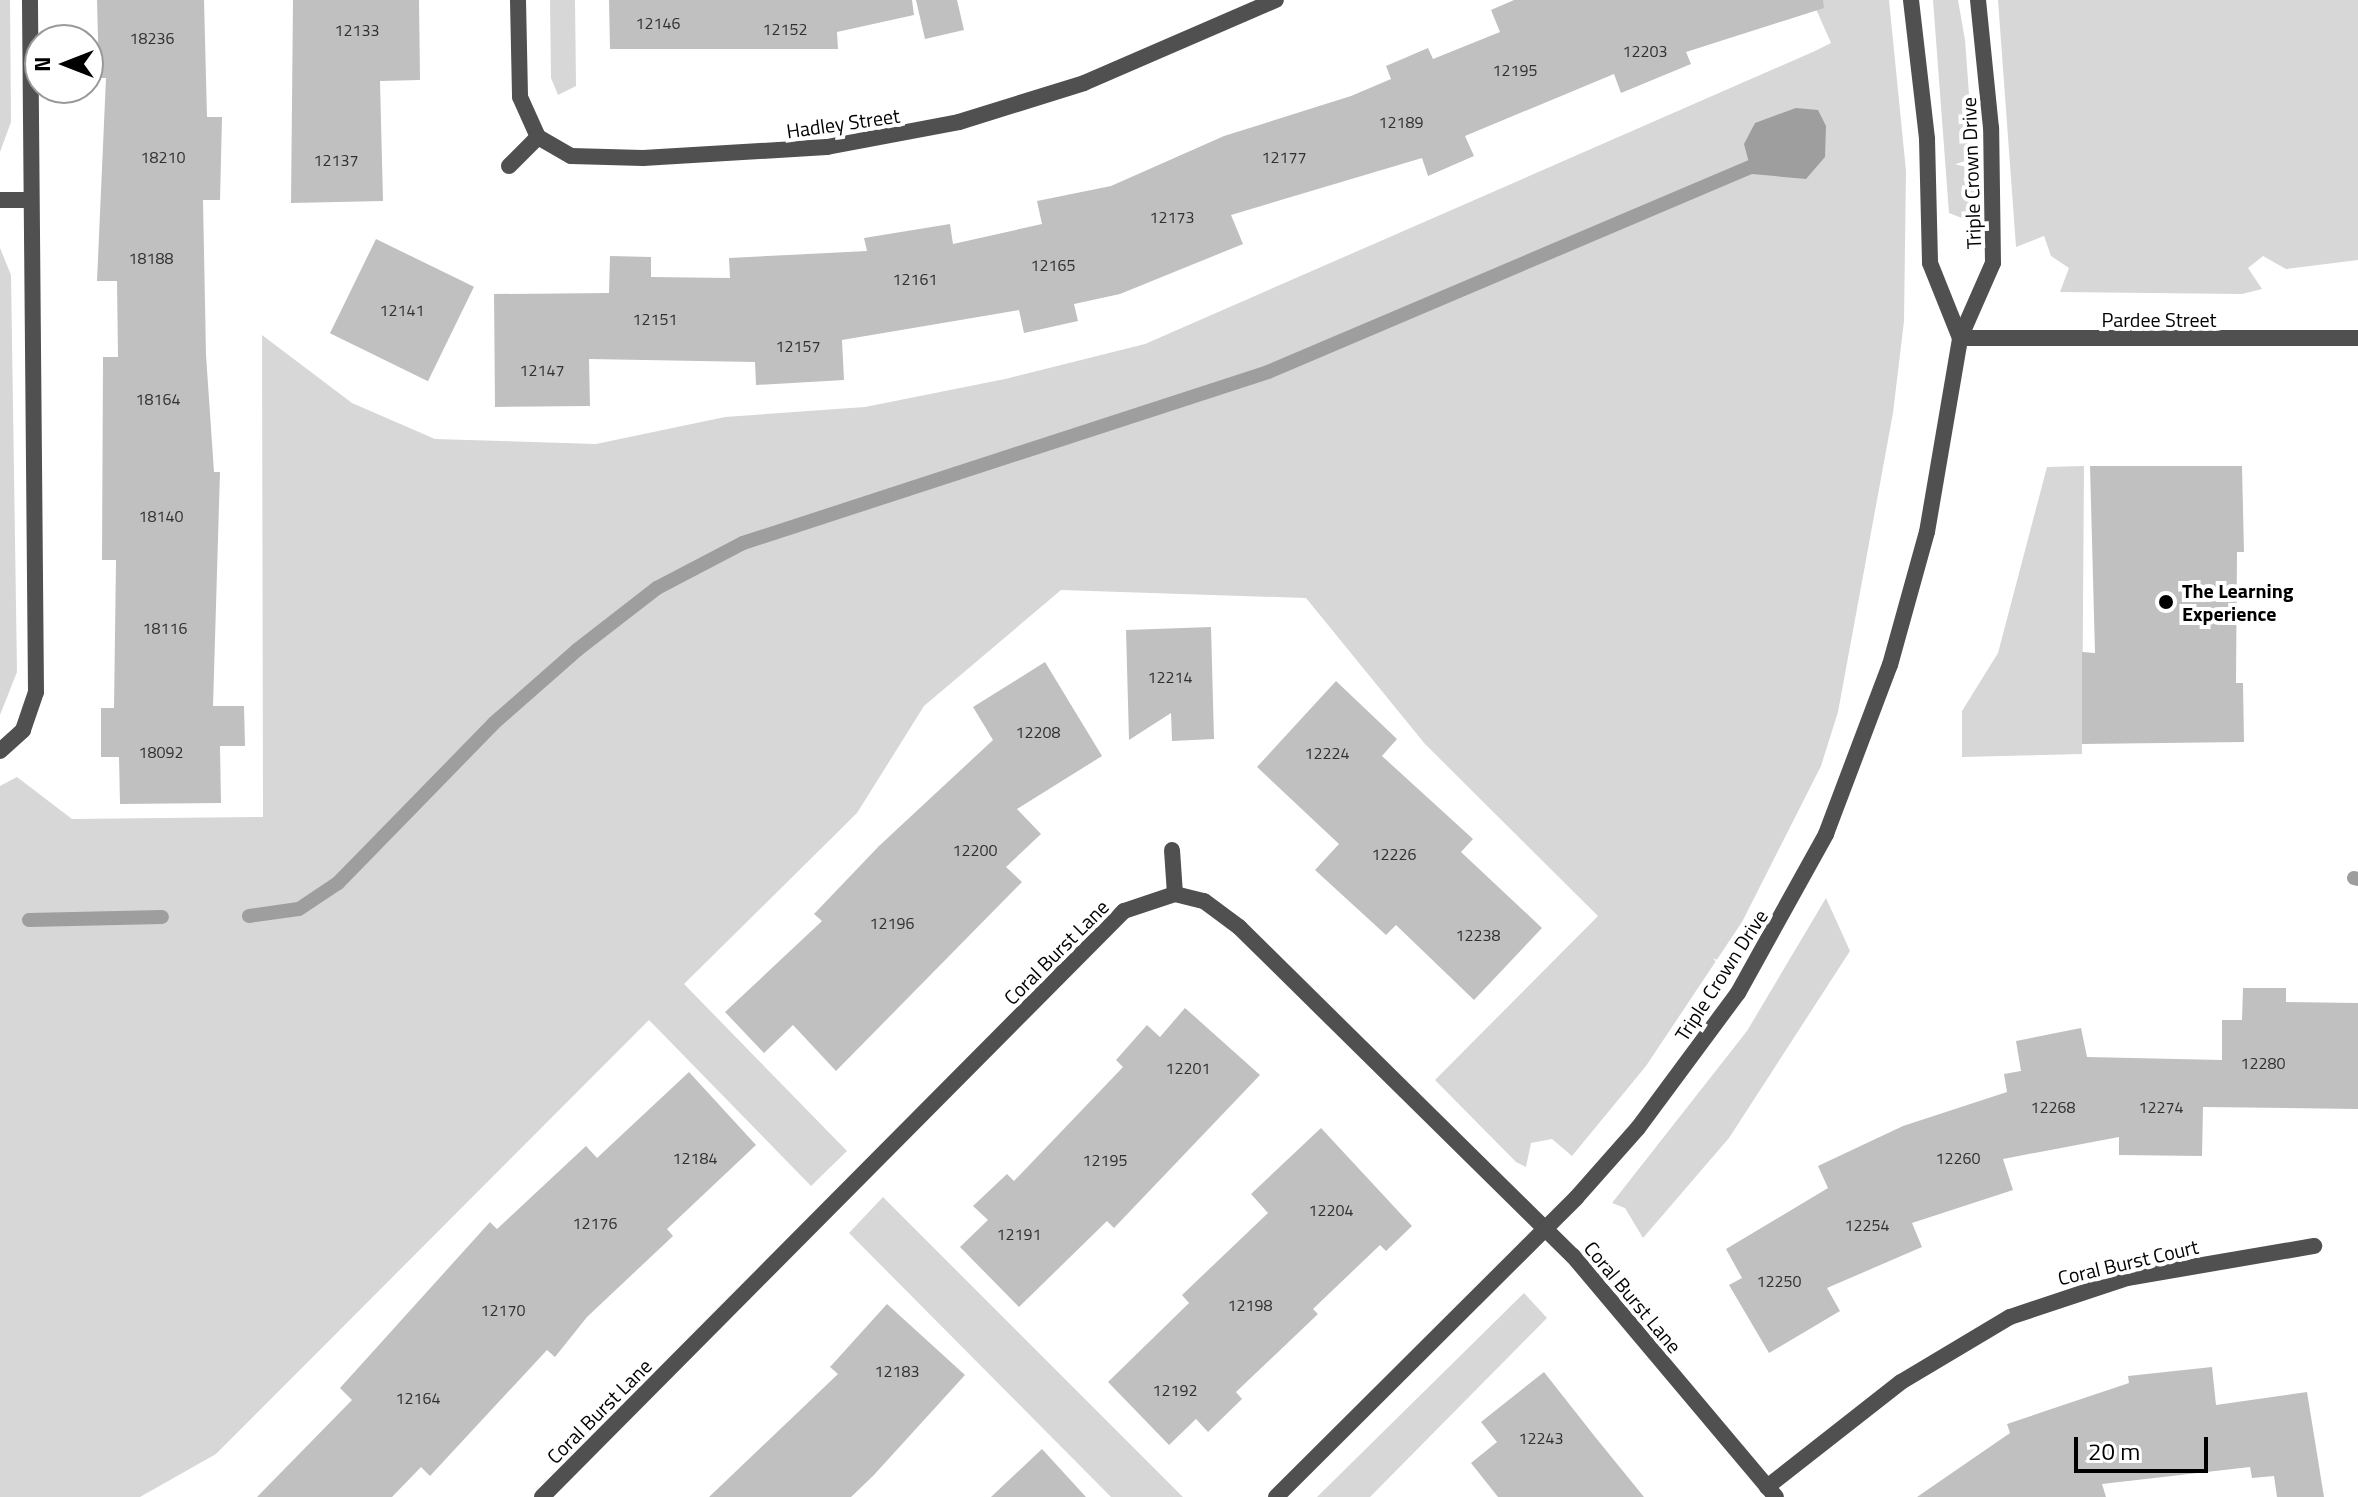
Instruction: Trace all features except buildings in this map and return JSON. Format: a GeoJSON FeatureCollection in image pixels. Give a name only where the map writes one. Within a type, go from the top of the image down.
{"type":"FeatureCollection","features":[{"type":"Feature","properties":{"kind":"street"},"geometry":{"type":"LineString","coordinates":[[0,751],[23,730],[36,692],[30,0]]}},
{"type":"Feature","properties":{"kind":"street"},"geometry":{"type":"LineString","coordinates":[[509,166],[538,137],[520,97],[518,0]]}},
{"type":"Feature","properties":{"kind":"street","name":"Hadley Street"},"geometry":{"type":"LineString","coordinates":[[538,137],[571,156],[643,158],[789,151],[897,136],[1084,83],[1276,0]]}},
{"type":"Feature","properties":{"kind":"street"},"geometry":{"type":"LineString","coordinates":[[1911,0],[1927,139],[1930,263],[1960,338]]}},
{"type":"Feature","properties":{"kind":"street","name":"Triple Crown Drive"},"geometry":{"type":"LineString","coordinates":[[1276,1497],[1546,1229],[1638,1128],[1713,1028],[1780,923],[1826,834],[1906,612],[1939,472],[1960,338],[1993,263],[1991,128],[1978,0]]}},
{"type":"Feature","properties":{"kind":"street"},"geometry":{"type":"LineString","coordinates":[[0,200],[31,200]]}},
{"type":"Feature","properties":{"kind":"street","name":"Pardee Street"},"geometry":{"type":"LineString","coordinates":[[1960,338],[2358,338]]}},
{"type":"Feature","properties":{"kind":"street"},"geometry":{"type":"LineString","coordinates":[[1172,850],[1175,894]]}},
{"type":"Feature","properties":{"kind":"street","name":"Coral Burst Lane"},"geometry":{"type":"LineString","coordinates":[[542,1497],[1124,911],[1175,894],[1204,901],[1239,927],[1546,1229],[1772,1492]]}},
{"type":"Feature","properties":{"kind":"street","name":"Coral Burst Court"},"geometry":{"type":"LineString","coordinates":[[1772,1492],[1901,1382],[2010,1317],[2127,1278],[2314,1246]]}},
{"type":"Feature","properties":{"kind":"shaded area"},"geometry":{"type":"Polygon","coordinates":[[[0,0],[10,0],[11,122],[0,152],[0,0]]]}},
{"type":"Feature","properties":{"kind":"shaded area"},"geometry":{"type":"Polygon","coordinates":[[[550,0],[575,0],[576,86],[558,95],[551,78],[550,0]]]}},
{"type":"Feature","properties":{"kind":"shaded area"},"geometry":{"type":"Polygon","coordinates":[[[1812,0],[1889,0],[1906,171],[1904,321],[1893,413],[1838,712],[1821,766],[1742,922],[1646,1066],[1572,1156],[1552,1139],[1531,1143],[1526,1167],[1516,1162],[1435,1080],[1598,916],[1425,744],[1306,598],[1061,590],[924,706],[857,813],[684,984],[847,1151],[811,1186],[649,1020],[216,1454],[140,1497],[0,1497],[0,786],[17,777],[72,819],[263,817],[262,335],[352,403],[435,439],[596,444],[725,417],[865,407],[1005,379],[1145,344],[1815,51],[1831,43],[1812,0]]]}},
{"type":"Feature","properties":{"kind":"shaded area"},"geometry":{"type":"Polygon","coordinates":[[[1933,0],[1958,0],[1965,40],[1977,203],[1967,220],[1949,213],[1933,0]]]}},
{"type":"Feature","properties":{"kind":"shaded area"},"geometry":{"type":"Polygon","coordinates":[[[1998,0],[2358,0],[2358,260],[2286,269],[2263,256],[2248,268],[2262,289],[2242,294],[2060,292],[2069,268],[2051,256],[2044,236],[2016,247],[1998,0]]]}},
{"type":"Feature","properties":{"kind":"shaded area"},"geometry":{"type":"Polygon","coordinates":[[[1796,108],[1818,110],[1826,126],[1825,157],[1806,179],[1752,174],[1744,144],[1755,123],[1796,108]]]}},
{"type":"Feature","properties":{"kind":"shaded area"},"geometry":{"type":"Polygon","coordinates":[[[0,248],[11,275],[17,672],[0,715],[0,248]]]}},
{"type":"Feature","properties":{"kind":"shaded area"},"geometry":{"type":"Polygon","coordinates":[[[2084,466],[2082,754],[1962,757],[1962,711],[1998,653],[2047,467],[2084,466]]]}},
{"type":"Feature","properties":{"kind":"shaded area"},"geometry":{"type":"Polygon","coordinates":[[[1826,898],[1850,951],[1729,1138],[1643,1238],[1625,1208],[1612,1203],[1747,1031],[1826,898]]]}},
{"type":"Feature","properties":{"kind":"shaded area"},"geometry":{"type":"Polygon","coordinates":[[[883,1197],[1183,1497],[1111,1497],[849,1233],[883,1197]]]}},
{"type":"Feature","properties":{"kind":"shaded area"},"geometry":{"type":"Polygon","coordinates":[[[1524,1293],[1547,1318],[1370,1497],[1317,1497],[1524,1293]]]}},
{"type":"Feature","properties":{"kind":"waterway"},"geometry":{"type":"LineString","coordinates":[[249,916],[299,909],[338,883],[494,723],[577,650],[657,588],[743,543],[1268,372],[1767,160]]}},
{"type":"Feature","properties":{"kind":"waterway"},"geometry":{"type":"LineString","coordinates":[[2354,878],[2358,879]]}},
{"type":"Feature","properties":{"kind":"waterway"},"geometry":{"type":"LineString","coordinates":[[29,920],[162,917]]}},
{"type":"Feature","properties":{"kind":"place","name":"The Learning Experience"},"geometry":{"type":"Point","coordinates":[2166,602]}}]}
